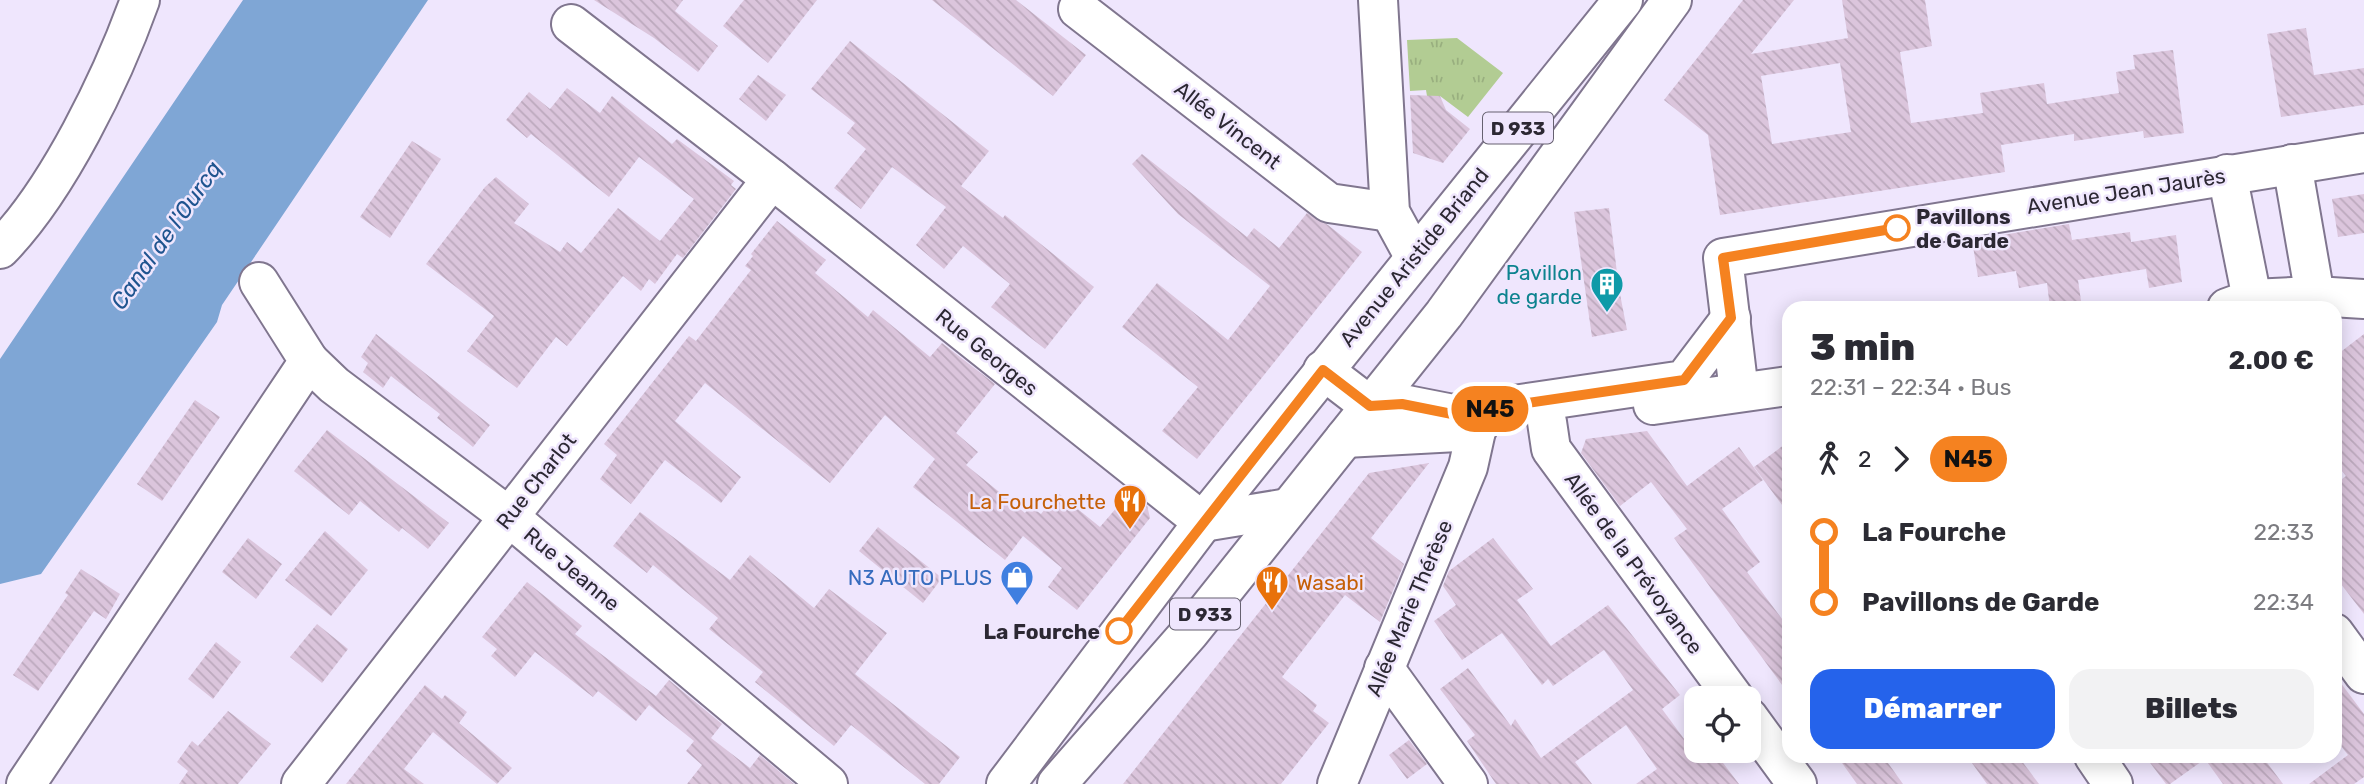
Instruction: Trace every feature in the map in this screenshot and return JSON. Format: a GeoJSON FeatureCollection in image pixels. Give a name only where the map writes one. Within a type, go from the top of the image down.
{"type":"FeatureCollection","features":[{"type":"Feature","properties":{"kind":"street"},"geometry":{"type":"LineString","coordinates":[[0,249],[23,226],[65,159],[127,36],[140,0]]}},
{"type":"Feature","properties":{"kind":"street"},"geometry":{"type":"LineString","coordinates":[[1378,0],[1390,212],[1444,314]]}},
{"type":"Feature","properties":{"kind":"street","name":"Avenue Aristide Briand"},"geometry":{"type":"LineString","coordinates":[[1006,784],[1203,522],[1414,256],[1623,0]]}},
{"type":"Feature","properties":{"kind":"street","name":"D 933"},"geometry":{"type":"LineString","coordinates":[[1057,784],[1190,632],[1444,314],[1672,0]]}},
{"type":"Feature","properties":{"kind":"street","name":"Allée Vincent"},"geometry":{"type":"LineString","coordinates":[[1078,9],[1329,203],[1390,212]]}},
{"type":"Feature","properties":{"kind":"street","name":"Rue Georges"},"geometry":{"type":"LineString","coordinates":[[571,24],[772,179],[1203,522]]}},
{"type":"Feature","properties":{"kind":"street","name":"Avenue Jean Jaurès"},"geometry":{"type":"LineString","coordinates":[[1731,318],[1723,258],[2364,153]]}},
{"type":"Feature","properties":{"kind":"street"},"geometry":{"type":"LineString","coordinates":[[2292,164],[2315,296]]}},
{"type":"Feature","properties":{"kind":"street"},"geometry":{"type":"LineString","coordinates":[[2227,174],[2239,301]]}},
{"type":"Feature","properties":{"kind":"street","name":"Rue Charlot"},"geometry":{"type":"LineString","coordinates":[[301,784],[772,179]]}},
{"type":"Feature","properties":{"kind":"street","name":"Rue Jeanne"},"geometry":{"type":"LineString","coordinates":[[260,282],[309,361],[334,384],[508,516],[828,784]]}},
{"type":"Feature","properties":{"kind":"street"},"geometry":{"type":"LineString","coordinates":[[2261,301],[2315,296],[2364,299]]}},
{"type":"Feature","properties":{"kind":"street"},"geometry":{"type":"LineString","coordinates":[[1314,382],[1319,415],[1345,438],[1482,420],[1684,380],[1731,318]]}},
{"type":"Feature","properties":{"kind":"street"},"geometry":{"type":"LineString","coordinates":[[1731,318],[1739,392]]}},
{"type":"Feature","properties":{"kind":"street"},"geometry":{"type":"LineString","coordinates":[[26,784],[309,361]]}},
{"type":"Feature","properties":{"kind":"street"},"geometry":{"type":"LineString","coordinates":[[1314,382],[1370,406],[1402,404],[1482,420],[1547,422],[1782,387]]}},
{"type":"Feature","properties":{"kind":"street","name":"Allée Marie Thérèse"},"geometry":{"type":"LineString","coordinates":[[1340,782],[1384,668],[1468,467],[1482,420]]}},
{"type":"Feature","properties":{"kind":"street","name":"Allée de la Prévoyance"},"geometry":{"type":"LineString","coordinates":[[1547,422],[1551,449],[1725,686]]}},
{"type":"Feature","properties":{"kind":"street"},"geometry":{"type":"LineString","coordinates":[[1203,522],[1288,508]]}},
{"type":"Feature","properties":{"kind":"street"},"geometry":{"type":"LineString","coordinates":[[2342,644],[2364,674]]}},
{"type":"Feature","properties":{"kind":"street"},"geometry":{"type":"LineString","coordinates":[[1384,668],[1468,784]]}},
{"type":"Feature","properties":{"kind":"street"},"geometry":{"type":"LineString","coordinates":[[1761,736],[1797,784]]}},
{"type":"Feature","properties":{"kind":"street"},"geometry":{"type":"LineString","coordinates":[[2099,763],[2113,784]]}},
{"type":"Feature","properties":{"kind":"green space"},"geometry":{"type":"Polygon","coordinates":[[[1457,38],[1503,73],[1468,117],[1440,96],[1427,96],[1426,90],[1410,91],[1407,40],[1457,38]]]}},
{"type":"Feature","properties":{"kind":"water","name":"Canal de l'Ourcq"},"geometry":{"type":"Polygon","coordinates":[[[243,0],[428,0],[222,305],[217,322],[41,574],[0,584],[0,359],[243,0]]]}},
{"type":"Feature","properties":{"kind":"building"},"geometry":{"type":"Polygon","coordinates":[[[594,0],[683,0],[675,11],[718,46],[698,72],[654,38],[594,0]]]}},
{"type":"Feature","properties":{"kind":"building"},"geometry":{"type":"Polygon","coordinates":[[[744,0],[817,0],[768,63],[723,26],[744,0]]]}},
{"type":"Feature","properties":{"kind":"building"},"geometry":{"type":"Polygon","coordinates":[[[932,0],[1016,0],[1086,55],[1053,96],[932,0]]]}},
{"type":"Feature","properties":{"kind":"building"},"geometry":{"type":"Polygon","coordinates":[[[1743,0],[1794,0],[1751,54],[1848,38],[1842,0],[1925,0],[1932,46],[1900,52],[1911,123],[1983,113],[1980,93],[2044,83],[2047,104],[2119,93],[2116,72],[2135,69],[2133,55],[2173,50],[2184,133],[2144,138],[2143,131],[2074,141],[2074,134],[2001,145],[2005,172],[1720,215],[1708,135],[1664,100],[1743,0]],[[1840,63],[1761,76],[1772,144],[1851,132],[1840,63]]]}},
{"type":"Feature","properties":{"kind":"building"},"geometry":{"type":"Polygon","coordinates":[[[2306,28],[2314,75],[2364,68],[2364,105],[2281,117],[2267,34],[2306,28]]]}},
{"type":"Feature","properties":{"kind":"building"},"geometry":{"type":"Polygon","coordinates":[[[850,41],[989,151],[961,186],[1003,218],[1005,215],[1094,287],[1045,349],[991,307],[1010,284],[963,246],[944,269],[916,245],[946,207],[892,167],[861,209],[834,188],[866,149],[847,133],[855,123],[811,89],[850,41]]]}},
{"type":"Feature","properties":{"kind":"building"},"geometry":{"type":"Polygon","coordinates":[[[758,75],[786,95],[766,121],[739,99],[758,75]]]}},
{"type":"Feature","properties":{"kind":"building"},"geometry":{"type":"Polygon","coordinates":[[[567,88],[600,113],[612,96],[672,144],[677,139],[734,181],[731,185],[736,189],[683,258],[677,254],[655,284],[649,279],[641,291],[623,276],[567,346],[556,337],[517,388],[467,351],[494,316],[426,264],[485,187],[496,177],[529,204],[514,223],[560,252],[567,242],[581,253],[618,208],[660,241],[694,199],[639,157],[609,197],[531,134],[527,138],[506,120],[529,92],[550,109],[567,88]]]}},
{"type":"Feature","properties":{"kind":"building"},"geometry":{"type":"Polygon","coordinates":[[[1410,95],[1440,96],[1446,110],[1470,129],[1443,163],[1413,153],[1410,95]]]}},
{"type":"Feature","properties":{"kind":"building"},"geometry":{"type":"Polygon","coordinates":[[[412,141],[441,159],[390,238],[360,217],[412,141]]]}},
{"type":"Feature","properties":{"kind":"building"},"geometry":{"type":"Polygon","coordinates":[[[1142,154],[1247,237],[1254,228],[1279,248],[1307,213],[1328,225],[1362,252],[1197,459],[1162,431],[1198,387],[1122,327],[1157,283],[1228,340],[1270,286],[1178,214],[1132,164],[1142,154]]]}},
{"type":"Feature","properties":{"kind":"building"},"geometry":{"type":"Polygon","coordinates":[[[2364,194],[2364,233],[2338,237],[2332,199],[2364,194]]]}},
{"type":"Feature","properties":{"kind":"building"},"geometry":{"type":"Polygon","coordinates":[[[1609,208],[1627,330],[1592,337],[1574,212],[1609,208]]]}},
{"type":"Feature","properties":{"kind":"building"},"geometry":{"type":"Polygon","coordinates":[[[777,221],[826,260],[815,273],[868,317],[873,310],[930,357],[942,343],[995,384],[956,433],[978,452],[966,465],[1025,513],[1030,506],[1041,514],[1058,493],[1100,527],[1130,492],[1147,505],[1150,518],[1077,610],[1048,587],[1062,568],[1023,536],[1005,560],[913,487],[935,459],[885,415],[830,483],[705,383],[675,421],[741,477],[721,503],[665,460],[631,504],[600,479],[617,455],[604,444],[689,336],[696,341],[751,270],[745,266],[753,256],[751,254],[777,221]]]}},
{"type":"Feature","properties":{"kind":"building"},"geometry":{"type":"Polygon","coordinates":[[[2069,224],[2072,240],[2130,232],[2131,242],[2176,235],[2182,282],[2149,288],[2146,269],[2078,280],[2081,301],[2049,301],[2047,283],[2019,288],[2016,271],[1978,277],[1972,240],[2069,224]]]}},
{"type":"Feature","properties":{"kind":"building"},"geometry":{"type":"Polygon","coordinates":[[[376,334],[490,425],[473,447],[437,418],[440,414],[391,376],[383,388],[363,372],[368,363],[361,357],[376,334]]]}},
{"type":"Feature","properties":{"kind":"building"},"geometry":{"type":"Polygon","coordinates":[[[2364,334],[2364,614],[2342,585],[2342,479],[2346,476],[2342,471],[2342,351],[2364,334]]]}},
{"type":"Feature","properties":{"kind":"building"},"geometry":{"type":"Polygon","coordinates":[[[195,400],[220,417],[162,501],[137,484],[195,400]]]}},
{"type":"Feature","properties":{"kind":"building"},"geometry":{"type":"Polygon","coordinates":[[[327,430],[449,523],[428,549],[402,528],[399,532],[360,501],[349,515],[294,471],[327,430]]]}},
{"type":"Feature","properties":{"kind":"building"},"geometry":{"type":"Polygon","coordinates":[[[1647,431],[1687,486],[1739,447],[1763,480],[1722,509],[1760,562],[1747,572],[1782,619],[1782,685],[1674,538],[1687,529],[1651,482],[1620,506],[1581,453],[1586,439],[1647,431]]]}},
{"type":"Feature","properties":{"kind":"building"},"geometry":{"type":"Polygon","coordinates":[[[1782,446],[1782,505],[1754,467],[1782,446]]]}},
{"type":"Feature","properties":{"kind":"building"},"geometry":{"type":"Polygon","coordinates":[[[1429,463],[1371,538],[1404,564],[1380,622],[1345,595],[1282,677],[1317,705],[1313,711],[1329,723],[1281,784],[1123,784],[1369,473],[1429,463]]]}},
{"type":"Feature","properties":{"kind":"building"},"geometry":{"type":"Polygon","coordinates":[[[640,512],[730,580],[750,555],[814,608],[829,589],[887,633],[855,674],[960,757],[939,784],[925,784],[851,725],[834,746],[755,682],[763,672],[709,629],[718,618],[653,565],[647,573],[613,546],[640,512]]]}},
{"type":"Feature","properties":{"kind":"building"},"geometry":{"type":"Polygon","coordinates":[[[878,527],[942,578],[923,603],[859,551],[878,527]]]}},
{"type":"Feature","properties":{"kind":"building"},"geometry":{"type":"Polygon","coordinates":[[[325,531],[368,570],[331,616],[285,580],[325,531]]]}},
{"type":"Feature","properties":{"kind":"building"},"geometry":{"type":"Polygon","coordinates":[[[248,538],[282,564],[256,599],[222,572],[248,538]]]}},
{"type":"Feature","properties":{"kind":"building"},"geometry":{"type":"Polygon","coordinates":[[[1493,538],[1533,589],[1517,600],[1551,646],[1608,605],[1680,695],[1662,709],[1684,739],[1684,763],[1723,763],[1739,784],[1636,784],[1657,769],[1626,725],[1575,762],[1592,784],[1496,784],[1467,741],[1475,735],[1440,689],[1468,668],[1511,726],[1515,719],[1541,758],[1633,690],[1604,650],[1553,686],[1548,679],[1542,685],[1502,633],[1462,660],[1434,621],[1456,605],[1443,586],[1449,571],[1493,538]]]}},
{"type":"Feature","properties":{"kind":"building"},"geometry":{"type":"Polygon","coordinates":[[[81,569],[120,594],[106,619],[94,611],[38,691],[13,675],[68,595],[65,593],[81,569]]]}},
{"type":"Feature","properties":{"kind":"building"},"geometry":{"type":"Polygon","coordinates":[[[527,582],[582,626],[575,634],[656,696],[669,680],[722,724],[711,738],[750,768],[760,755],[794,784],[687,784],[702,765],[686,751],[694,741],[649,705],[636,721],[598,691],[593,697],[535,652],[515,677],[491,656],[497,649],[482,637],[527,582]]]}},
{"type":"Feature","properties":{"kind":"building"},"geometry":{"type":"Polygon","coordinates":[[[317,624],[348,649],[322,683],[290,657],[317,624]]]}},
{"type":"Feature","properties":{"kind":"building"},"geometry":{"type":"Polygon","coordinates":[[[216,642],[241,662],[213,699],[188,679],[216,642]]]}},
{"type":"Feature","properties":{"kind":"building"},"geometry":{"type":"Polygon","coordinates":[[[425,685],[442,699],[445,695],[467,712],[459,723],[512,768],[497,784],[433,732],[404,769],[424,784],[346,784],[425,685]]]}},
{"type":"Feature","properties":{"kind":"building"},"geometry":{"type":"Polygon","coordinates":[[[2342,685],[2364,714],[2364,777],[2354,784],[2309,784],[2337,763],[2342,763],[2342,759],[2348,755],[2342,747],[2342,685]]]}},
{"type":"Feature","properties":{"kind":"building"},"geometry":{"type":"Polygon","coordinates":[[[228,711],[271,744],[238,784],[179,784],[188,771],[177,762],[192,741],[198,746],[228,711]]]}},
{"type":"Feature","properties":{"kind":"building"},"geometry":{"type":"Polygon","coordinates":[[[1409,740],[1427,764],[1407,779],[1389,755],[1409,740]]]}},
{"type":"Feature","properties":{"kind":"building"},"geometry":{"type":"Polygon","coordinates":[[[1842,763],[1888,763],[1903,784],[1857,784],[1842,763]]]}},
{"type":"Feature","properties":{"kind":"building"},"geometry":{"type":"Polygon","coordinates":[[[1972,763],[2023,763],[2039,784],[1987,784],[1972,763]]]}},
{"type":"Feature","properties":{"kind":"building"},"geometry":{"type":"Polygon","coordinates":[[[2150,763],[2199,763],[2170,784],[2166,784],[2150,763]]]}},
{"type":"Feature","properties":{"kind":"building"},"geometry":{"type":"Polygon","coordinates":[[[2208,763],[2267,763],[2283,784],[2223,784],[2208,763]]]}},
{"type":"Feature","properties":{"kind":"bus line","name":"N45"},"geometry":{"type":"LineString","coordinates":[[1119,631],[1323,370],[1370,406],[1402,404],[1452,414],[1684,380],[1731,318],[1723,258],[1897,228]]}},
{"type":"Feature","properties":{"kind":"place","name":"Pavillons de Garde"},"geometry":{"type":"Point","coordinates":[1897,228]}},
{"type":"Feature","properties":{"kind":"place","name":"Pavillon de garde"},"geometry":{"type":"Point","coordinates":[1607,314]}},
{"type":"Feature","properties":{"kind":"place","name":"La Fourchette"},"geometry":{"type":"Point","coordinates":[1130,531]}},
{"type":"Feature","properties":{"kind":"place","name":"N3 AUTO PLUS"},"geometry":{"type":"Point","coordinates":[1017,607]}},
{"type":"Feature","properties":{"kind":"place","name":"Wasabi"},"geometry":{"type":"Point","coordinates":[1272,612]}},
{"type":"Feature","properties":{"kind":"place","name":"La Fourche"},"geometry":{"type":"Point","coordinates":[1119,631]}}]}
